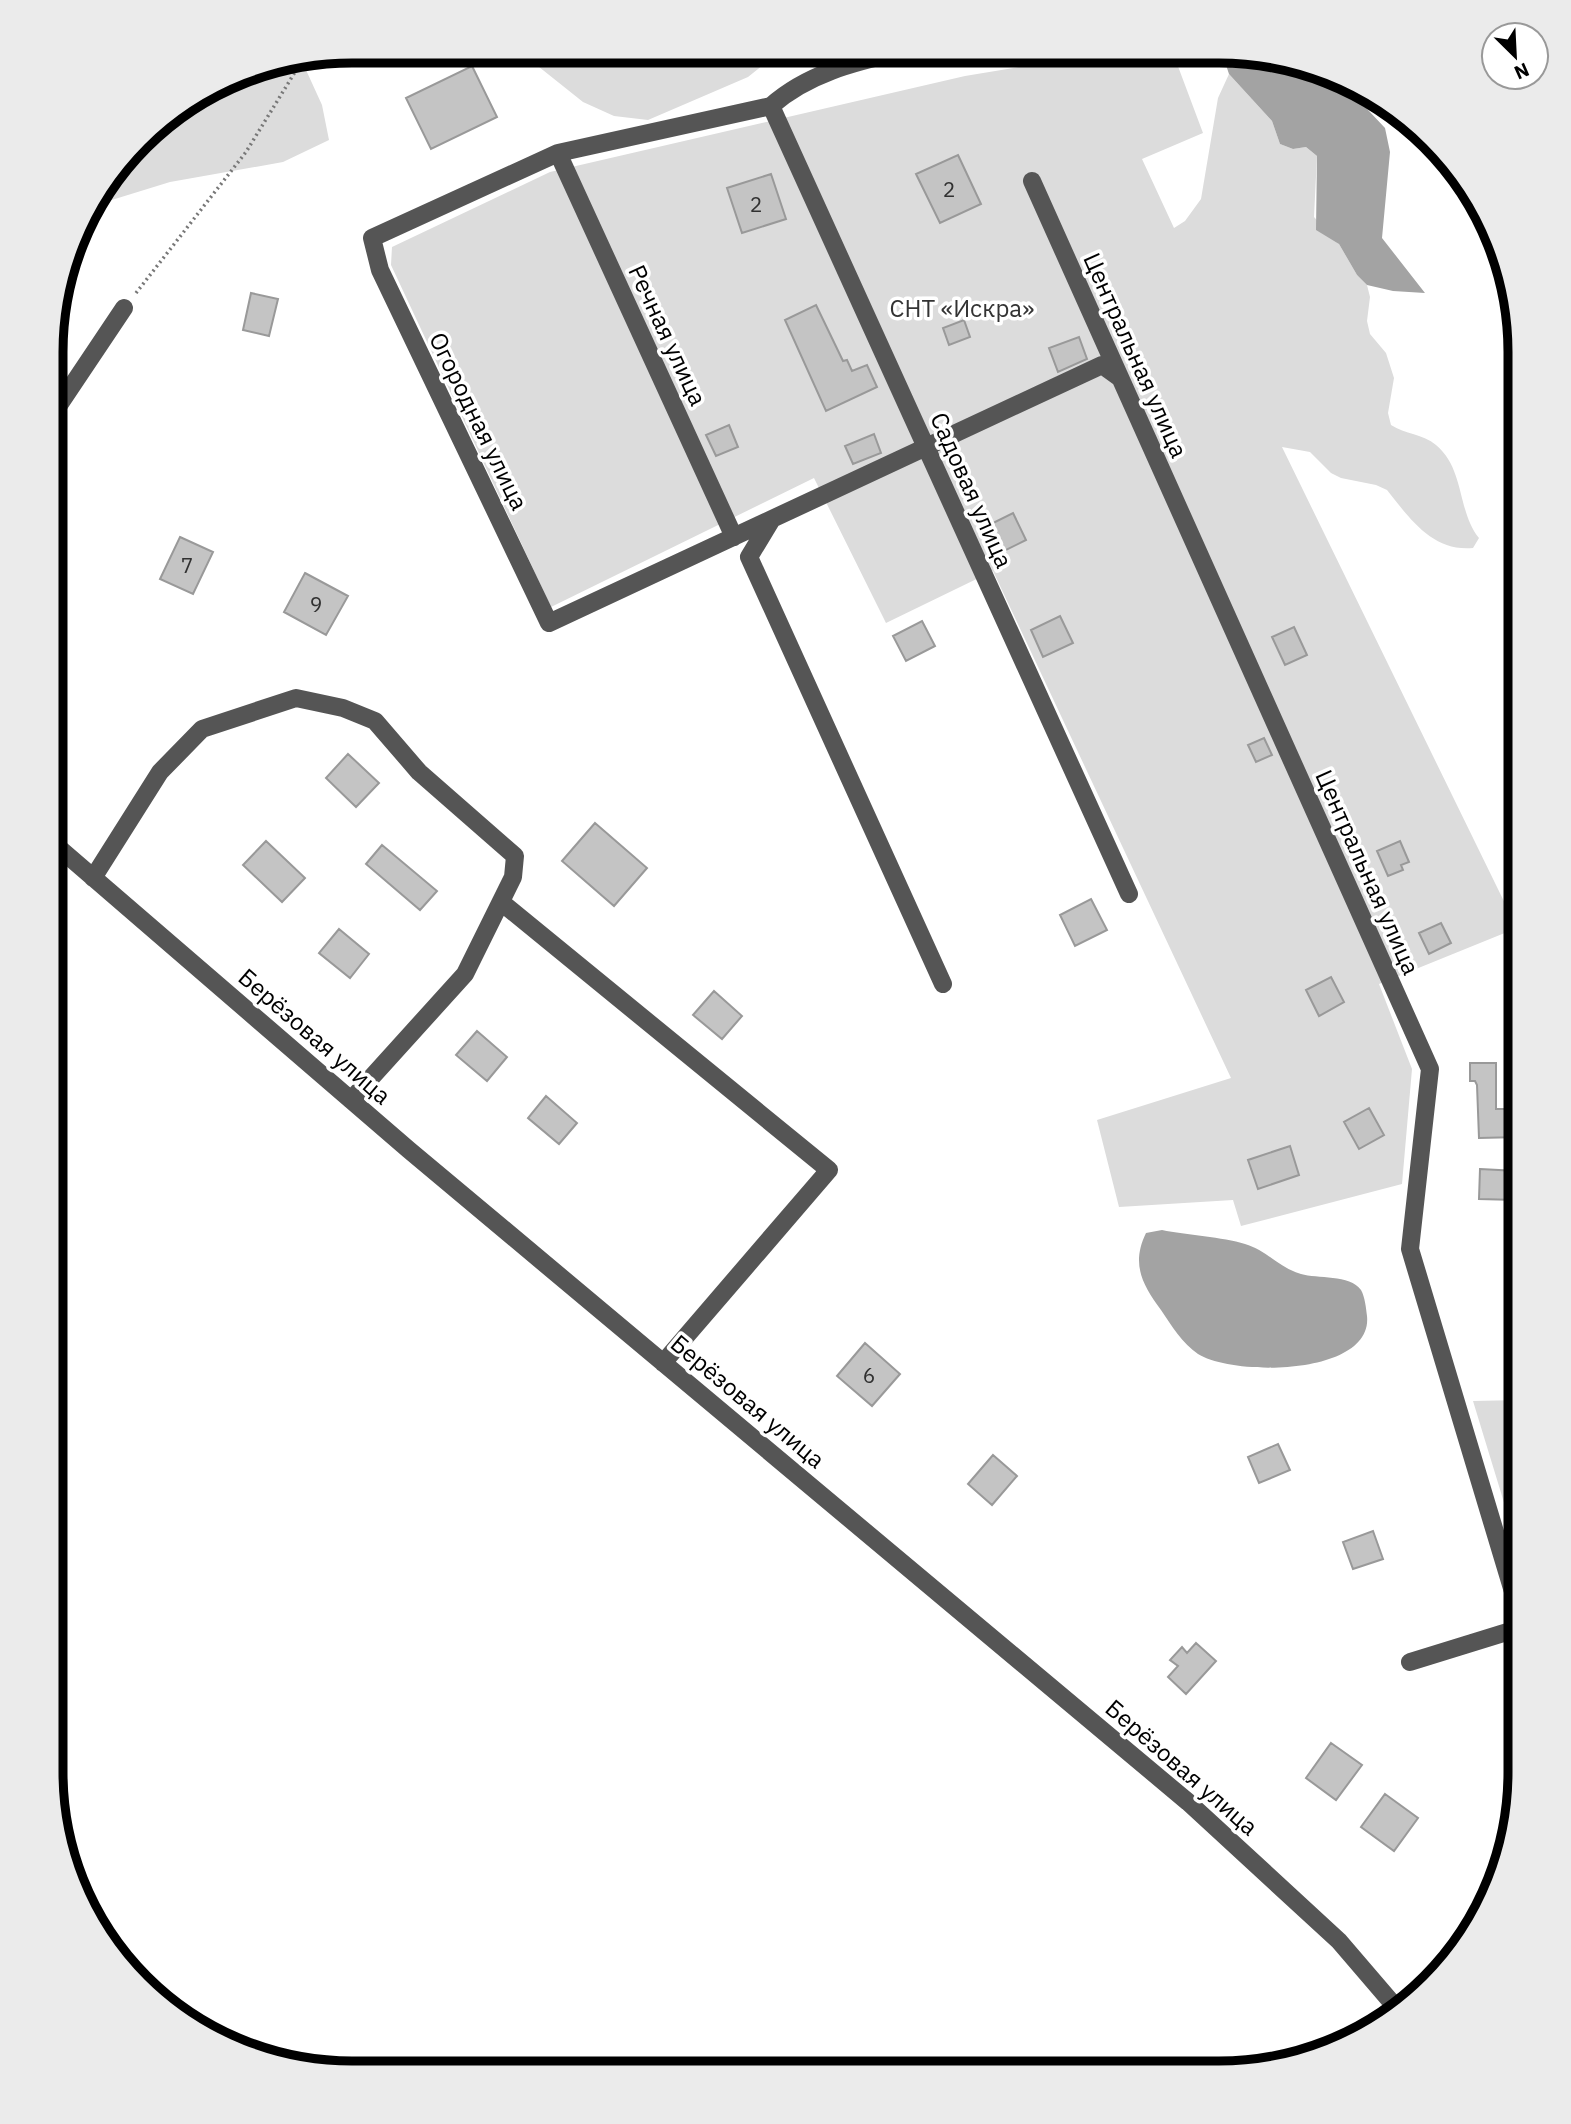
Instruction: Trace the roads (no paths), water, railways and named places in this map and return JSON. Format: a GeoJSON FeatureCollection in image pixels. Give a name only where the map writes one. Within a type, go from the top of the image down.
{"type":"FeatureCollection","features":[{"type":"Feature","properties":{"kind":"street"},"geometry":{"type":"LineString","coordinates":[[558,153],[771,106],[788,91],[851,63]]}},
{"type":"Feature","properties":{"kind":"street","name":"Садовая улица"},"geometry":{"type":"LineString","coordinates":[[771,106],[1129,894]]}},
{"type":"Feature","properties":{"kind":"street","name":"Огородная улица"},"geometry":{"type":"LineString","coordinates":[[558,153],[372,238],[380,270],[549,623],[734,537]]}},
{"type":"Feature","properties":{"kind":"street","name":"Речная улица"},"geometry":{"type":"LineString","coordinates":[[558,153],[734,537]]}},
{"type":"Feature","properties":{"kind":"street","name":"Центральная улица"},"geometry":{"type":"LineString","coordinates":[[1032,181],[1430,1069],[1410,1248],[1508,1575]]}},
{"type":"Feature","properties":{"kind":"street"},"geometry":{"type":"LineString","coordinates":[[63,399],[124,308]]}},
{"type":"Feature","properties":{"kind":"street"},"geometry":{"type":"LineString","coordinates":[[734,537],[1102,365],[1120,378]]}},
{"type":"Feature","properties":{"kind":"street"},"geometry":{"type":"LineString","coordinates":[[772,519],[749,557],[943,984]]}},
{"type":"Feature","properties":{"kind":"street"},"geometry":{"type":"LineString","coordinates":[[93,878],[159,772],[202,729],[296,698],[343,708],[375,721],[419,772],[515,856],[513,877],[465,974],[351,1100]]}},
{"type":"Feature","properties":{"kind":"street","name":"Берёзовая улица"},"geometry":{"type":"LineString","coordinates":[[63,852],[351,1100],[1188,1802],[1339,1941],[1392,2003]]}},
{"type":"Feature","properties":{"kind":"street"},"geometry":{"type":"LineString","coordinates":[[501,902],[829,1170],[663,1363]]}},
{"type":"Feature","properties":{"kind":"street"},"geometry":{"type":"LineString","coordinates":[[1410,1662],[1508,1632]]}},
{"type":"Feature","properties":{"kind":"park label","name":"СНТ «Искра»"},"geometry":{"type":"Point","coordinates":[962,308]}}]}
